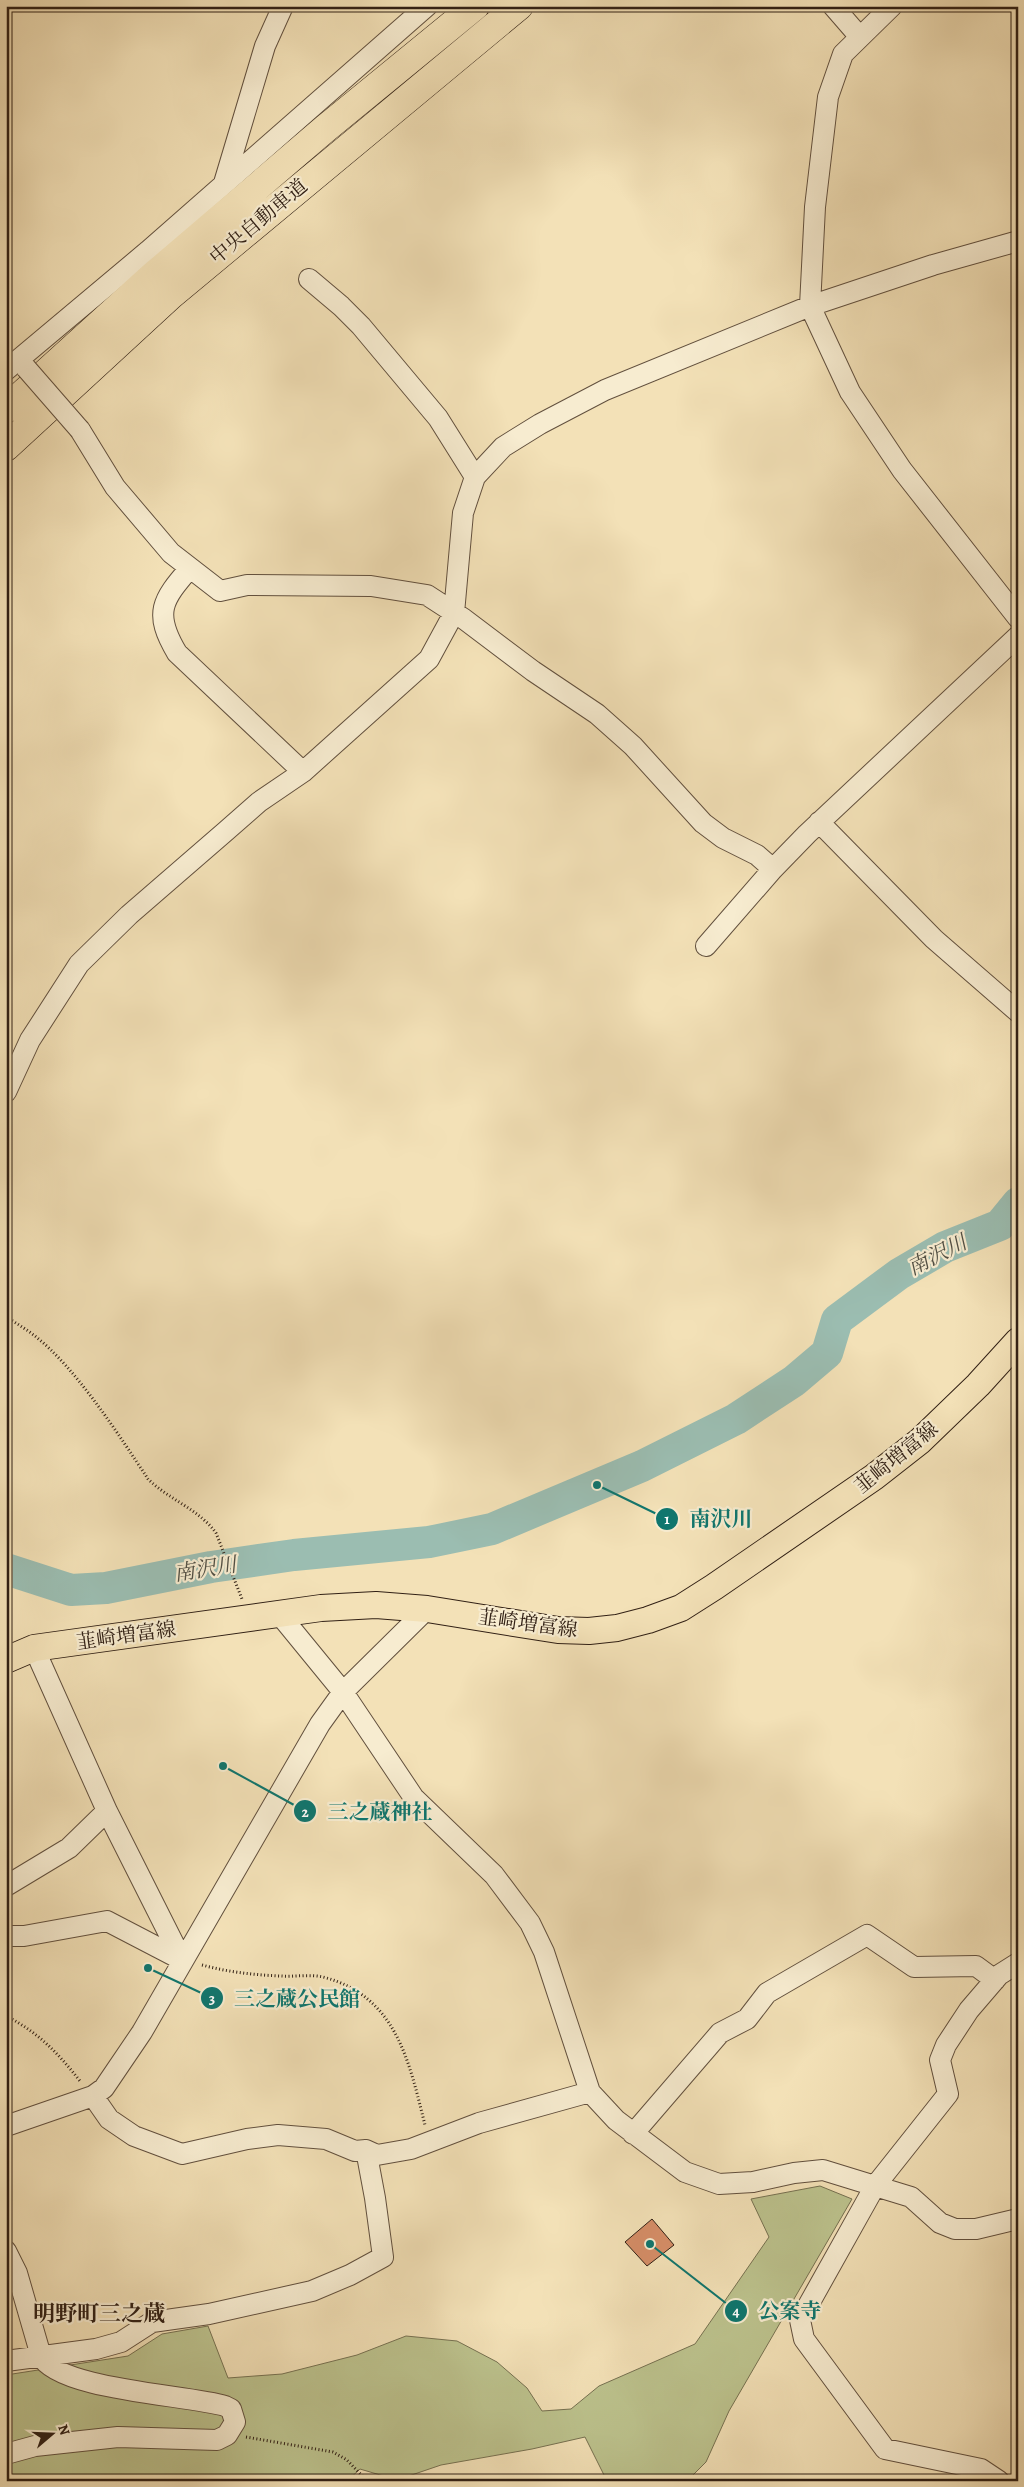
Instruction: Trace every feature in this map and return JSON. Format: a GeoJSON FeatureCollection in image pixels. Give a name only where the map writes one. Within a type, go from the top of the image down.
{"type":"FeatureCollection","features":[{"type":"Feature","properties":{"kind":"highway","name":"中央自動車道"},"geometry":{"type":"LineString","coordinates":[[6,409],[154,275],[326,128],[476,6]]}},
{"type":"Feature","properties":{"kind":"highway","name":"中央自動車道"},"geometry":{"type":"LineString","coordinates":[[6,446],[171,295],[519,6]]}},
{"type":"Feature","properties":{"kind":"main road","name":"韮崎増富線"},"geometry":{"type":"LineString","coordinates":[[6,1660],[34,1648],[321,1608],[376,1605],[427,1609],[558,1630],[589,1631],[617,1628],[681,1608],[874,1477],[920,1441],[978,1385],[1018,1342]]}},
{"type":"Feature","properties":{"kind":"street"},"geometry":{"type":"LineString","coordinates":[[224,183],[265,46],[283,6]]}},
{"type":"Feature","properties":{"kind":"street"},"geometry":{"type":"LineString","coordinates":[[427,6],[17,366],[80,430],[114,487],[171,553],[220,591],[247,586],[371,586],[427,596],[597,714],[633,746],[703,823],[723,838],[758,855],[773,869]]}},
{"type":"Feature","properties":{"kind":"street"},"geometry":{"type":"LineString","coordinates":[[833,6],[859,36]]}},
{"type":"Feature","properties":{"kind":"street"},"geometry":{"type":"LineString","coordinates":[[892,6],[859,36],[843,54],[828,97],[816,207],[810,306],[850,392],[902,470],[1018,618]]}},
{"type":"Feature","properties":{"kind":"street"},"geometry":{"type":"LineString","coordinates":[[6,1092],[30,1040],[79,964],[129,915],[232,825],[260,802],[303,772],[429,658],[454,613],[463,513],[474,477],[503,447],[540,424],[605,390],[810,306],[933,265],[1018,241]]}},
{"type":"Feature","properties":{"kind":"street"},"geometry":{"type":"LineString","coordinates":[[309,279],[361,326],[438,418],[474,477]]}},
{"type":"Feature","properties":{"kind":"street"},"geometry":{"type":"LineString","coordinates":[[190,568],[171,590],[165,602],[163,624],[167,637],[177,653],[303,772]]}},
{"type":"Feature","properties":{"kind":"street"},"geometry":{"type":"LineString","coordinates":[[706,946],[773,869],[820,822],[1018,636]]}},
{"type":"Feature","properties":{"kind":"street"},"geometry":{"type":"LineString","coordinates":[[820,822],[934,939],[1018,1012]]}},
{"type":"Feature","properties":{"kind":"street"},"geometry":{"type":"LineString","coordinates":[[6,2126],[93,2096],[104,2088],[142,2032],[320,1724],[343,1692],[427,1609]]}},
{"type":"Feature","properties":{"kind":"street"},"geometry":{"type":"LineString","coordinates":[[280,1615],[343,1692],[414,1798],[494,1875],[530,1923],[544,1952],[590,2092],[616,2120],[633,2134],[685,2172],[719,2184],[753,2182],[794,2173],[824,2170],[911,2198],[940,2223],[954,2229],[976,2229],[1018,2219]]}},
{"type":"Feature","properties":{"kind":"street"},"geometry":{"type":"LineString","coordinates":[[34,1648],[106,1812],[182,1960]]}},
{"type":"Feature","properties":{"kind":"street"},"geometry":{"type":"LineString","coordinates":[[6,1886],[69,1848],[106,1812]]}},
{"type":"Feature","properties":{"kind":"street"},"geometry":{"type":"LineString","coordinates":[[6,1936],[24,1936],[107,1921],[182,1960]]}},
{"type":"Feature","properties":{"kind":"street"},"geometry":{"type":"LineString","coordinates":[[633,2134],[720,2033],[747,2019],[767,1993],[867,1935],[914,1967],[976,1966],[995,1980]]}},
{"type":"Feature","properties":{"kind":"street"},"geometry":{"type":"LineString","coordinates":[[999,2481],[981,2469],[885,2449],[804,2339],[800,2320],[875,2186],[948,2094],[940,2060],[946,2045],[969,2010],[995,1980],[1018,1963]]}},
{"type":"Feature","properties":{"kind":"street"},"geometry":{"type":"LineString","coordinates":[[93,2096],[109,2119],[134,2136],[182,2154],[247,2139],[278,2135],[326,2139],[355,2151],[366,2150],[377,2154],[411,2149],[480,2123],[590,2092]]}},
{"type":"Feature","properties":{"kind":"street"},"geometry":{"type":"LineString","coordinates":[[6,2361],[96,2349],[121,2342],[152,2322],[209,2314],[312,2291],[350,2275],[382,2257],[376,2198],[366,2150]]}},
{"type":"Feature","properties":{"kind":"street"},"geometry":{"type":"LineString","coordinates":[[6,2251],[17,2273],[41,2356],[45,2362],[75,2377],[116,2388],[225,2406],[232,2409],[234,2415],[232,2430],[217,2440],[118,2437],[35,2446],[6,2454]]}},
{"type":"Feature","properties":{"kind":"path"},"geometry":{"type":"LineString","coordinates":[[6,1317],[35,1336],[54,1354],[85,1391],[148,1479],[160,1491],[210,1524],[216,1533],[250,1618]]}},
{"type":"Feature","properties":{"kind":"path"},"geometry":{"type":"LineString","coordinates":[[182,1960],[232,1973],[322,1976],[349,1987],[370,2002],[402,2042],[430,2143]]}},
{"type":"Feature","properties":{"kind":"path"},"geometry":{"type":"LineString","coordinates":[[6,2016],[26,2026],[56,2050],[93,2096]]}},
{"type":"Feature","properties":{"kind":"path"},"geometry":{"type":"LineString","coordinates":[[232,2430],[251,2440],[333,2452],[347,2460],[367,2481]]}},
{"type":"Feature","properties":{"kind":"green space"},"geometry":{"type":"Polygon","coordinates":[[[820,2186],[852,2199],[729,2411],[706,2462],[687,2481],[607,2481],[585,2437],[532,2449],[441,2465],[397,2480],[360,2469],[347,2481],[6,2481],[6,2375],[128,2356],[162,2334],[208,2326],[228,2378],[282,2374],[357,2355],[406,2336],[457,2341],[497,2362],[527,2388],[542,2411],[571,2409],[599,2386],[695,2344],[769,2237],[751,2199],[820,2186]]]}},
{"type":"Feature","properties":{"kind":"building"},"geometry":{"type":"Polygon","coordinates":[[[652,2219],[674,2245],[647,2266],[625,2242],[652,2219]]]}},
{"type":"Feature","properties":{"kind":"waterway","name":"南沢川"},"geometry":{"type":"LineString","coordinates":[[6,1569],[71,1590],[106,1588],[211,1567],[294,1555],[429,1542],[492,1529],[642,1466],[736,1419],[794,1381],[827,1353],[837,1320],[899,1274],[945,1247],[1000,1225],[1018,1203]]}},
{"type":"Feature","properties":{"kind":"place","name":"南沢川"},"geometry":{"type":"Point","coordinates":[597,1485]}},
{"type":"Feature","properties":{"kind":"place","name":"三之蔵神社"},"geometry":{"type":"Point","coordinates":[223,1766]}},
{"type":"Feature","properties":{"kind":"place","name":"三之蔵公民館"},"geometry":{"type":"Point","coordinates":[148,1968]}},
{"type":"Feature","properties":{"kind":"place","name":"公案寺"},"geometry":{"type":"Point","coordinates":[650,2244]}},
{"type":"Feature","properties":{"kind":"district","name":"明野町三之蔵"},"geometry":{"type":"Point","coordinates":[99,2313]}}]}
